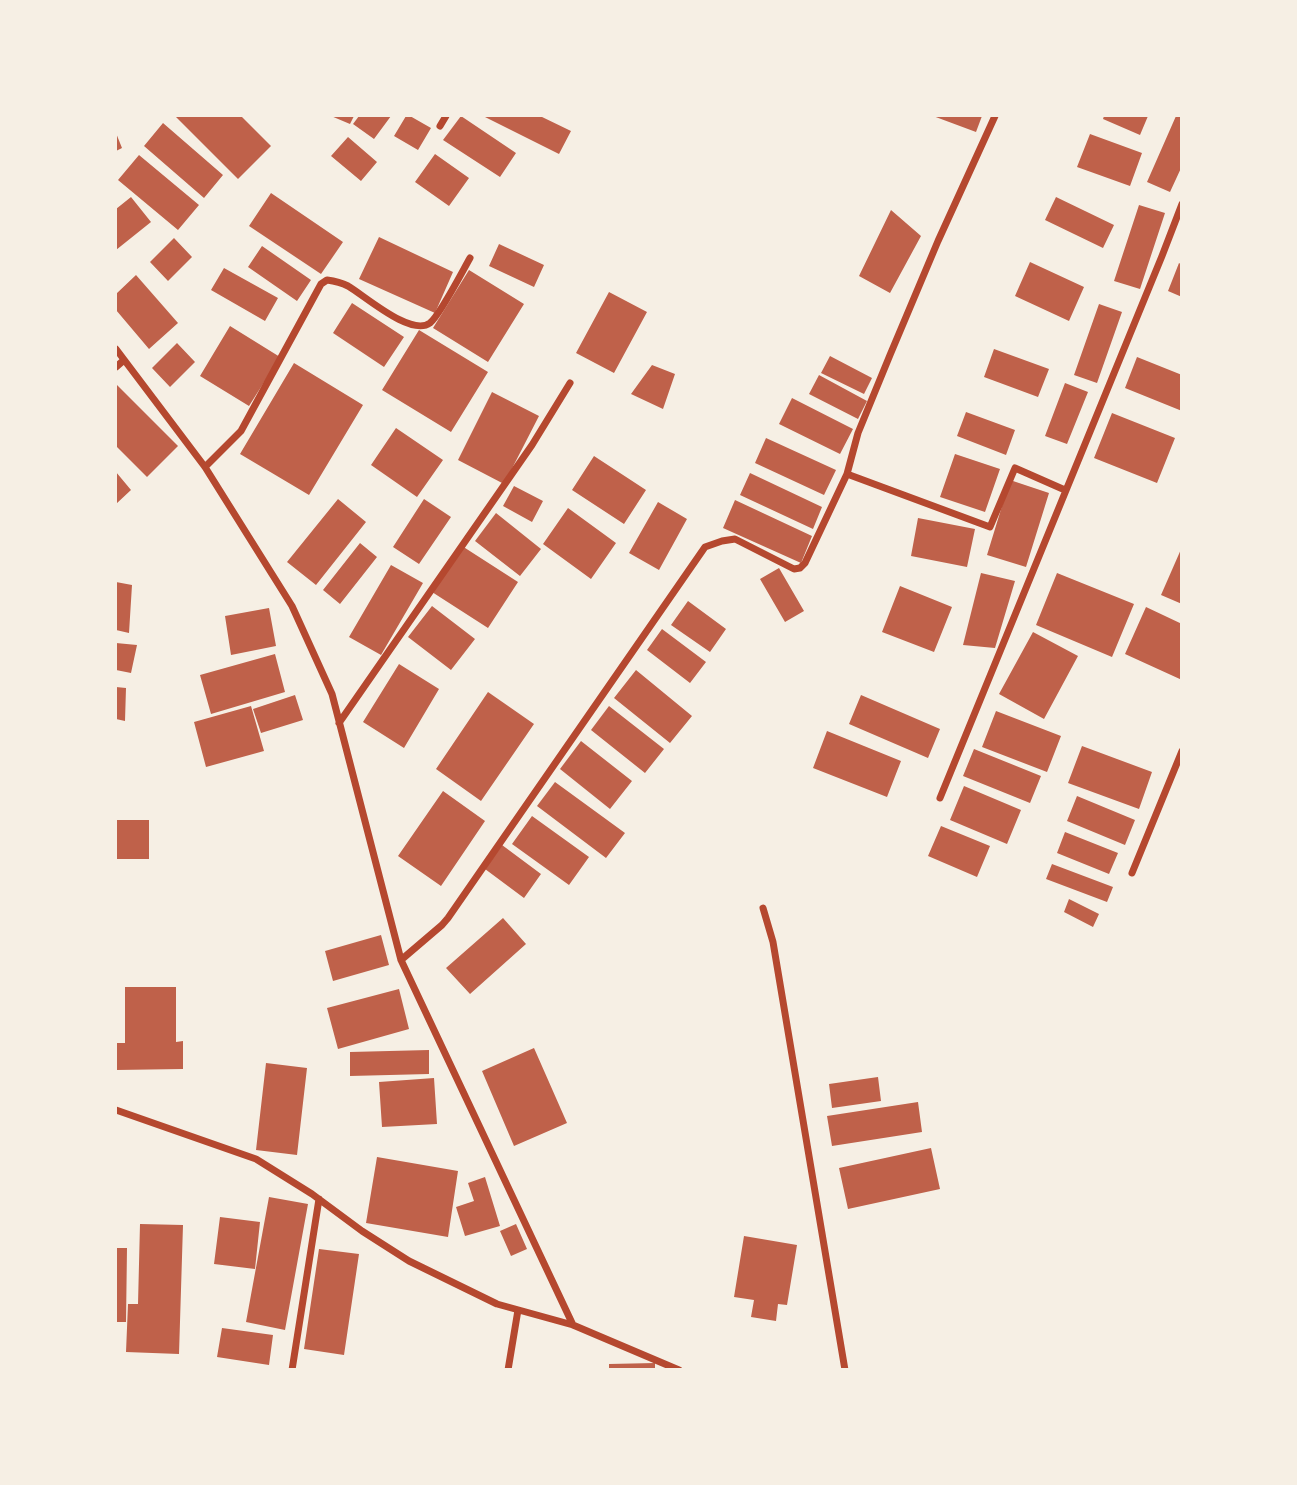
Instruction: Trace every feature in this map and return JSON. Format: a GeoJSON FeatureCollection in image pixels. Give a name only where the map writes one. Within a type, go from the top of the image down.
{"type":"FeatureCollection","features":[{"type":"Feature","properties":{"kind":"street"},"geometry":{"type":"LineString","coordinates":[[440,126],[446,116]]}},
{"type":"Feature","properties":{"kind":"street"},"geometry":{"type":"LineString","coordinates":[[401,960],[448,918],[705,547],[735,539],[793,569],[800,568],[804,563],[847,474],[858,433],[890,355],[995,116]]}},
{"type":"Feature","properties":{"kind":"street"},"geometry":{"type":"LineString","coordinates":[[940,798],[1181,204]]}},
{"type":"Feature","properties":{"kind":"street"},"geometry":{"type":"LineString","coordinates":[[205,467],[241,431],[321,284],[327,280],[347,285],[401,321],[422,326],[438,313],[470,258]]}},
{"type":"Feature","properties":{"kind":"street"},"geometry":{"type":"LineString","coordinates":[[116,349],[205,467],[292,606],[332,694],[401,960],[573,1325]]}},
{"type":"Feature","properties":{"kind":"street"},"geometry":{"type":"LineString","coordinates":[[116,367],[124,360]]}},
{"type":"Feature","properties":{"kind":"street"},"geometry":{"type":"LineString","coordinates":[[339,723],[532,444],[570,383]]}},
{"type":"Feature","properties":{"kind":"street"},"geometry":{"type":"LineString","coordinates":[[847,474],[990,527],[1015,468],[1065,490]]}},
{"type":"Feature","properties":{"kind":"street"},"geometry":{"type":"LineString","coordinates":[[1132,873],[1181,751]]}},
{"type":"Feature","properties":{"kind":"street"},"geometry":{"type":"LineString","coordinates":[[763,908],[773,942],[845,1370]]}},
{"type":"Feature","properties":{"kind":"street"},"geometry":{"type":"LineString","coordinates":[[116,1110],[256,1159],[409,1261],[497,1304],[573,1325],[679,1370]]}},
{"type":"Feature","properties":{"kind":"street"},"geometry":{"type":"LineString","coordinates":[[292,1370],[319,1199]]}},
{"type":"Feature","properties":{"kind":"street"},"geometry":{"type":"LineString","coordinates":[[508,1370],[518,1310]]}},
{"type":"Feature","properties":{"kind":"building"},"geometry":{"type":"Polygon","coordinates":[[[175,116],[241,116],[271,146],[238,179],[175,116]]]}},
{"type":"Feature","properties":{"kind":"building"},"geometry":{"type":"Polygon","coordinates":[[[331,116],[354,116],[350,124],[331,116]]]}},
{"type":"Feature","properties":{"kind":"building"},"geometry":{"type":"Polygon","coordinates":[[[359,116],[391,116],[374,139],[353,124],[359,116]]]}},
{"type":"Feature","properties":{"kind":"building"},"geometry":{"type":"Polygon","coordinates":[[[406,116],[431,128],[418,150],[394,136],[406,116]]]}},
{"type":"Feature","properties":{"kind":"building"},"geometry":{"type":"Polygon","coordinates":[[[461,116],[516,153],[500,177],[443,140],[461,116]]]}},
{"type":"Feature","properties":{"kind":"building"},"geometry":{"type":"Polygon","coordinates":[[[483,116],[540,116],[571,131],[559,154],[483,116]]]}},
{"type":"Feature","properties":{"kind":"building"},"geometry":{"type":"Polygon","coordinates":[[[933,116],[982,116],[976,132],[933,116]]]}},
{"type":"Feature","properties":{"kind":"building"},"geometry":{"type":"Polygon","coordinates":[[[1104,116],[1148,116],[1140,135],[1103,119],[1104,116]]]}},
{"type":"Feature","properties":{"kind":"building"},"geometry":{"type":"Polygon","coordinates":[[[1176,116],[1182,116],[1182,166],[1170,192],[1147,182],[1176,116]]]}},
{"type":"Feature","properties":{"kind":"building"},"geometry":{"type":"Polygon","coordinates":[[[163,123],[223,175],[204,198],[144,146],[163,123]]]}},
{"type":"Feature","properties":{"kind":"building"},"geometry":{"type":"Polygon","coordinates":[[[116,133],[122,148],[116,151],[116,133]]]}},
{"type":"Feature","properties":{"kind":"building"},"geometry":{"type":"Polygon","coordinates":[[[1090,134],[1142,153],[1130,186],[1077,167],[1090,134]]]}},
{"type":"Feature","properties":{"kind":"building"},"geometry":{"type":"Polygon","coordinates":[[[348,137],[377,162],[361,181],[331,156],[348,137]]]}},
{"type":"Feature","properties":{"kind":"building"},"geometry":{"type":"Polygon","coordinates":[[[435,154],[469,178],[449,206],[415,182],[435,154]]]}},
{"type":"Feature","properties":{"kind":"building"},"geometry":{"type":"Polygon","coordinates":[[[139,155],[199,205],[178,230],[118,180],[139,155]]]}},
{"type":"Feature","properties":{"kind":"building"},"geometry":{"type":"Polygon","coordinates":[[[271,193],[343,242],[321,274],[249,226],[271,193]]]}},
{"type":"Feature","properties":{"kind":"building"},"geometry":{"type":"Polygon","coordinates":[[[131,197],[151,222],[116,250],[116,209],[131,197]]]}},
{"type":"Feature","properties":{"kind":"building"},"geometry":{"type":"Polygon","coordinates":[[[1056,197],[1114,225],[1103,248],[1045,220],[1056,197]]]}},
{"type":"Feature","properties":{"kind":"building"},"geometry":{"type":"Polygon","coordinates":[[[1139,205],[1165,213],[1140,289],[1114,281],[1139,205]]]}},
{"type":"Feature","properties":{"kind":"building"},"geometry":{"type":"Polygon","coordinates":[[[891,210],[921,236],[890,293],[859,276],[891,210]]]}},
{"type":"Feature","properties":{"kind":"building"},"geometry":{"type":"Polygon","coordinates":[[[379,237],[453,272],[435,313],[359,279],[379,237]]]}},
{"type":"Feature","properties":{"kind":"building"},"geometry":{"type":"Polygon","coordinates":[[[174,238],[192,257],[168,281],[150,262],[174,238]]]}},
{"type":"Feature","properties":{"kind":"building"},"geometry":{"type":"Polygon","coordinates":[[[499,244],[544,265],[534,287],[489,266],[499,244]]]}},
{"type":"Feature","properties":{"kind":"building"},"geometry":{"type":"Polygon","coordinates":[[[262,246],[311,280],[297,301],[248,267],[262,246]]]}},
{"type":"Feature","properties":{"kind":"building"},"geometry":{"type":"Polygon","coordinates":[[[1030,262],[1084,287],[1069,321],[1015,296],[1030,262]]]}},
{"type":"Feature","properties":{"kind":"building"},"geometry":{"type":"Polygon","coordinates":[[[1179,263],[1182,265],[1182,297],[1168,291],[1179,263]]]}},
{"type":"Feature","properties":{"kind":"building"},"geometry":{"type":"Polygon","coordinates":[[[224,268],[278,298],[265,321],[211,290],[224,268]]]}},
{"type":"Feature","properties":{"kind":"building"},"geometry":{"type":"Polygon","coordinates":[[[469,270],[524,304],[488,362],[433,328],[469,270]]]}},
{"type":"Feature","properties":{"kind":"building"},"geometry":{"type":"Polygon","coordinates":[[[136,275],[178,323],[149,349],[116,310],[116,294],[136,275]]]}},
{"type":"Feature","properties":{"kind":"building"},"geometry":{"type":"Polygon","coordinates":[[[609,292],[647,312],[614,373],[576,353],[609,292]]]}},
{"type":"Feature","properties":{"kind":"building"},"geometry":{"type":"Polygon","coordinates":[[[352,303],[404,337],[384,367],[333,333],[352,303]]]}},
{"type":"Feature","properties":{"kind":"building"},"geometry":{"type":"Polygon","coordinates":[[[1099,304],[1122,312],[1097,383],[1074,375],[1099,304]]]}},
{"type":"Feature","properties":{"kind":"building"},"geometry":{"type":"Polygon","coordinates":[[[230,326],[280,357],[249,406],[200,376],[230,326]]]}},
{"type":"Feature","properties":{"kind":"building"},"geometry":{"type":"Polygon","coordinates":[[[419,330],[488,372],[451,432],[382,390],[419,330]]]}},
{"type":"Feature","properties":{"kind":"building"},"geometry":{"type":"Polygon","coordinates":[[[177,343],[195,362],[170,387],[152,368],[177,343]]]}},
{"type":"Feature","properties":{"kind":"building"},"geometry":{"type":"Polygon","coordinates":[[[994,349],[1049,369],[1038,397],[984,377],[994,349]]]}},
{"type":"Feature","properties":{"kind":"building"},"geometry":{"type":"Polygon","coordinates":[[[830,356],[872,378],[864,394],[821,373],[830,356]]]}},
{"type":"Feature","properties":{"kind":"building"},"geometry":{"type":"Polygon","coordinates":[[[1137,357],[1182,375],[1182,411],[1125,388],[1137,357]]]}},
{"type":"Feature","properties":{"kind":"building"},"geometry":{"type":"Polygon","coordinates":[[[294,363],[363,405],[309,495],[240,454],[294,363]]]}},
{"type":"Feature","properties":{"kind":"building"},"geometry":{"type":"Polygon","coordinates":[[[652,365],[675,374],[663,409],[631,394],[652,365]]]}},
{"type":"Feature","properties":{"kind":"building"},"geometry":{"type":"Polygon","coordinates":[[[819,375],[867,401],[858,419],[809,394],[819,375]]]}},
{"type":"Feature","properties":{"kind":"building"},"geometry":{"type":"Polygon","coordinates":[[[1065,383],[1088,392],[1067,444],[1045,436],[1065,383]]]}},
{"type":"Feature","properties":{"kind":"building"},"geometry":{"type":"Polygon","coordinates":[[[116,384],[178,446],[147,477],[116,446],[116,384]]]}},
{"type":"Feature","properties":{"kind":"building"},"geometry":{"type":"Polygon","coordinates":[[[492,392],[539,416],[504,484],[458,460],[492,392]]]}},
{"type":"Feature","properties":{"kind":"building"},"geometry":{"type":"Polygon","coordinates":[[[792,398],[853,429],[840,454],[779,424],[792,398]]]}},
{"type":"Feature","properties":{"kind":"building"},"geometry":{"type":"Polygon","coordinates":[[[966,412],[1015,430],[1006,455],[957,436],[966,412]]]}},
{"type":"Feature","properties":{"kind":"building"},"geometry":{"type":"Polygon","coordinates":[[[1112,413],[1175,438],[1157,483],[1094,458],[1112,413]]]}},
{"type":"Feature","properties":{"kind":"building"},"geometry":{"type":"Polygon","coordinates":[[[396,428],[443,460],[417,497],[371,465],[396,428]]]}},
{"type":"Feature","properties":{"kind":"building"},"geometry":{"type":"Polygon","coordinates":[[[766,438],[836,470],[824,495],[755,463],[766,438]]]}},
{"type":"Feature","properties":{"kind":"building"},"geometry":{"type":"Polygon","coordinates":[[[955,454],[1000,469],[985,512],[940,497],[955,454]]]}},
{"type":"Feature","properties":{"kind":"building"},"geometry":{"type":"Polygon","coordinates":[[[594,456],[646,490],[624,524],[572,490],[594,456]]]}},
{"type":"Feature","properties":{"kind":"building"},"geometry":{"type":"Polygon","coordinates":[[[116,472],[131,490],[116,504],[116,472]]]}},
{"type":"Feature","properties":{"kind":"building"},"geometry":{"type":"Polygon","coordinates":[[[750,473],[822,507],[813,529],[740,495],[750,473]]]}},
{"type":"Feature","properties":{"kind":"building"},"geometry":{"type":"Polygon","coordinates":[[[1010,480],[1049,493],[1026,567],[987,555],[1010,480]]]}},
{"type":"Feature","properties":{"kind":"building"},"geometry":{"type":"Polygon","coordinates":[[[514,486],[543,501],[532,522],[503,506],[514,486]]]}},
{"type":"Feature","properties":{"kind":"building"},"geometry":{"type":"Polygon","coordinates":[[[338,499],[366,522],[316,585],[287,562],[338,499]]]}},
{"type":"Feature","properties":{"kind":"building"},"geometry":{"type":"Polygon","coordinates":[[[424,499],[451,517],[419,564],[393,547],[424,499]]]}},
{"type":"Feature","properties":{"kind":"building"},"geometry":{"type":"Polygon","coordinates":[[[735,500],[812,536],[801,563],[723,528],[735,500]]]}},
{"type":"Feature","properties":{"kind":"building"},"geometry":{"type":"Polygon","coordinates":[[[658,502],[687,519],[659,570],[629,553],[658,502]]]}},
{"type":"Feature","properties":{"kind":"building"},"geometry":{"type":"Polygon","coordinates":[[[568,508],[616,543],[591,579],[543,544],[568,508]]]}},
{"type":"Feature","properties":{"kind":"building"},"geometry":{"type":"Polygon","coordinates":[[[496,513],[541,549],[520,576],[475,541],[496,513]]]}},
{"type":"Feature","properties":{"kind":"building"},"geometry":{"type":"Polygon","coordinates":[[[918,518],[975,529],[967,567],[911,556],[918,518]]]}},
{"type":"Feature","properties":{"kind":"building"},"geometry":{"type":"Polygon","coordinates":[[[360,543],[377,557],[340,604],[323,590],[360,543]]]}},
{"type":"Feature","properties":{"kind":"building"},"geometry":{"type":"Polygon","coordinates":[[[462,546],[518,582],[488,628],[432,592],[462,546]]]}},
{"type":"Feature","properties":{"kind":"building"},"geometry":{"type":"Polygon","coordinates":[[[1182,547],[1182,604],[1161,595],[1182,547]]]}},
{"type":"Feature","properties":{"kind":"building"},"geometry":{"type":"Polygon","coordinates":[[[391,565],[423,583],[381,655],[349,637],[391,565]]]}},
{"type":"Feature","properties":{"kind":"building"},"geometry":{"type":"Polygon","coordinates":[[[779,568],[804,611],[785,622],[760,579],[779,568]]]}},
{"type":"Feature","properties":{"kind":"building"},"geometry":{"type":"Polygon","coordinates":[[[981,573],[1015,581],[995,648],[963,645],[981,573]]]}},
{"type":"Feature","properties":{"kind":"building"},"geometry":{"type":"Polygon","coordinates":[[[1057,573],[1134,604],[1112,657],[1036,625],[1057,573]]]}},
{"type":"Feature","properties":{"kind":"building"},"geometry":{"type":"Polygon","coordinates":[[[116,582],[132,585],[129,633],[116,630],[116,582]]]}},
{"type":"Feature","properties":{"kind":"building"},"geometry":{"type":"Polygon","coordinates":[[[900,586],[952,607],[934,652],[882,632],[900,586]]]}},
{"type":"Feature","properties":{"kind":"building"},"geometry":{"type":"Polygon","coordinates":[[[688,601],[726,629],[710,652],[671,625],[688,601]]]}},
{"type":"Feature","properties":{"kind":"building"},"geometry":{"type":"Polygon","coordinates":[[[432,606],[475,639],[451,670],[408,637],[432,606]]]}},
{"type":"Feature","properties":{"kind":"building"},"geometry":{"type":"Polygon","coordinates":[[[1146,607],[1182,624],[1182,680],[1125,654],[1146,607]]]}},
{"type":"Feature","properties":{"kind":"building"},"geometry":{"type":"Polygon","coordinates":[[[269,608],[276,646],[231,655],[225,616],[269,608]]]}},
{"type":"Feature","properties":{"kind":"building"},"geometry":{"type":"Polygon","coordinates":[[[662,629],[706,662],[690,683],[647,650],[662,629]]]}},
{"type":"Feature","properties":{"kind":"building"},"geometry":{"type":"Polygon","coordinates":[[[1033,632],[1078,656],[1044,719],[999,694],[1033,632]]]}},
{"type":"Feature","properties":{"kind":"building"},"geometry":{"type":"Polygon","coordinates":[[[116,643],[137,645],[131,673],[116,670],[116,643]]]}},
{"type":"Feature","properties":{"kind":"building"},"geometry":{"type":"Polygon","coordinates":[[[275,654],[285,692],[211,714],[200,675],[275,654]]]}},
{"type":"Feature","properties":{"kind":"building"},"geometry":{"type":"Polygon","coordinates":[[[399,664],[439,689],[404,748],[363,722],[399,664]]]}},
{"type":"Feature","properties":{"kind":"building"},"geometry":{"type":"Polygon","coordinates":[[[636,670],[692,716],[670,743],[614,698],[636,670]]]}},
{"type":"Feature","properties":{"kind":"building"},"geometry":{"type":"Polygon","coordinates":[[[116,687],[126,688],[125,721],[116,719],[116,687]]]}},
{"type":"Feature","properties":{"kind":"building"},"geometry":{"type":"Polygon","coordinates":[[[488,692],[534,724],[481,801],[436,769],[488,692]]]}},
{"type":"Feature","properties":{"kind":"building"},"geometry":{"type":"Polygon","coordinates":[[[295,695],[303,720],[261,733],[253,709],[295,695]]]}},
{"type":"Feature","properties":{"kind":"building"},"geometry":{"type":"Polygon","coordinates":[[[861,695],[940,729],[928,758],[849,724],[861,695]]]}},
{"type":"Feature","properties":{"kind":"building"},"geometry":{"type":"Polygon","coordinates":[[[251,706],[264,751],[206,767],[194,722],[251,706]]]}},
{"type":"Feature","properties":{"kind":"building"},"geometry":{"type":"Polygon","coordinates":[[[609,706],[664,749],[645,773],[591,730],[609,706]]]}},
{"type":"Feature","properties":{"kind":"building"},"geometry":{"type":"Polygon","coordinates":[[[996,711],[1061,736],[1047,772],[982,747],[996,711]]]}},
{"type":"Feature","properties":{"kind":"building"},"geometry":{"type":"Polygon","coordinates":[[[827,731],[901,761],[887,797],[813,768],[827,731]]]}},
{"type":"Feature","properties":{"kind":"building"},"geometry":{"type":"Polygon","coordinates":[[[581,741],[632,781],[610,809],[560,769],[581,741]]]}},
{"type":"Feature","properties":{"kind":"building"},"geometry":{"type":"Polygon","coordinates":[[[1082,746],[1152,772],[1139,809],[1068,783],[1082,746]]]}},
{"type":"Feature","properties":{"kind":"building"},"geometry":{"type":"Polygon","coordinates":[[[974,749],[1041,776],[1030,803],[963,776],[974,749]]]}},
{"type":"Feature","properties":{"kind":"building"},"geometry":{"type":"Polygon","coordinates":[[[555,782],[625,833],[606,858],[537,806],[555,782]]]}},
{"type":"Feature","properties":{"kind":"building"},"geometry":{"type":"Polygon","coordinates":[[[964,786],[1021,810],[1007,844],[950,820],[964,786]]]}},
{"type":"Feature","properties":{"kind":"building"},"geometry":{"type":"Polygon","coordinates":[[[443,791],[485,821],[441,886],[398,856],[443,791]]]}},
{"type":"Feature","properties":{"kind":"building"},"geometry":{"type":"Polygon","coordinates":[[[1077,796],[1135,820],[1125,845],[1067,821],[1077,796]]]}},
{"type":"Feature","properties":{"kind":"building"},"geometry":{"type":"Polygon","coordinates":[[[532,816],[589,857],[569,885],[512,844],[532,816]]]}},
{"type":"Feature","properties":{"kind":"building"},"geometry":{"type":"Polygon","coordinates":[[[116,820],[149,820],[149,859],[116,859],[116,820]]]}},
{"type":"Feature","properties":{"kind":"building"},"geometry":{"type":"Polygon","coordinates":[[[941,826],[990,846],[977,877],[928,856],[941,826]]]}},
{"type":"Feature","properties":{"kind":"building"},"geometry":{"type":"Polygon","coordinates":[[[1065,832],[1118,853],[1109,874],[1057,853],[1065,832]]]}},
{"type":"Feature","properties":{"kind":"building"},"geometry":{"type":"Polygon","coordinates":[[[502,845],[541,874],[524,898],[485,869],[502,845]]]}},
{"type":"Feature","properties":{"kind":"building"},"geometry":{"type":"Polygon","coordinates":[[[1052,864],[1113,887],[1107,902],[1046,879],[1052,864]]]}},
{"type":"Feature","properties":{"kind":"building"},"geometry":{"type":"Polygon","coordinates":[[[1069,899],[1099,914],[1093,927],[1064,912],[1069,899]]]}},
{"type":"Feature","properties":{"kind":"building"},"geometry":{"type":"Polygon","coordinates":[[[503,918],[526,944],[470,994],[446,968],[503,918]]]}},
{"type":"Feature","properties":{"kind":"building"},"geometry":{"type":"Polygon","coordinates":[[[381,935],[389,965],[333,981],[325,951],[381,935]]]}},
{"type":"Feature","properties":{"kind":"building"},"geometry":{"type":"Polygon","coordinates":[[[125,987],[176,987],[176,1042],[183,1041],[183,1069],[116,1070],[116,1043],[125,1043],[125,987]]]}},
{"type":"Feature","properties":{"kind":"building"},"geometry":{"type":"Polygon","coordinates":[[[399,989],[409,1029],[338,1049],[327,1008],[399,989]]]}},
{"type":"Feature","properties":{"kind":"building"},"geometry":{"type":"Polygon","coordinates":[[[534,1048],[567,1123],[514,1146],[482,1071],[534,1048]]]}},
{"type":"Feature","properties":{"kind":"building"},"geometry":{"type":"Polygon","coordinates":[[[429,1050],[429,1074],[350,1076],[350,1052],[429,1050]]]}},
{"type":"Feature","properties":{"kind":"building"},"geometry":{"type":"Polygon","coordinates":[[[266,1063],[307,1068],[297,1155],[256,1150],[266,1063]]]}},
{"type":"Feature","properties":{"kind":"building"},"geometry":{"type":"Polygon","coordinates":[[[878,1077],[881,1101],[832,1108],[829,1084],[878,1077]]]}},
{"type":"Feature","properties":{"kind":"building"},"geometry":{"type":"Polygon","coordinates":[[[434,1078],[437,1124],[382,1127],[379,1082],[434,1078]]]}},
{"type":"Feature","properties":{"kind":"building"},"geometry":{"type":"Polygon","coordinates":[[[918,1102],[922,1132],[832,1146],[827,1116],[918,1102]]]}},
{"type":"Feature","properties":{"kind":"building"},"geometry":{"type":"Polygon","coordinates":[[[931,1148],[940,1189],[848,1209],[839,1168],[931,1148]]]}},
{"type":"Feature","properties":{"kind":"building"},"geometry":{"type":"Polygon","coordinates":[[[377,1157],[458,1171],[448,1237],[366,1223],[377,1157]]]}},
{"type":"Feature","properties":{"kind":"building"},"geometry":{"type":"Polygon","coordinates":[[[485,1177],[500,1226],[465,1236],[456,1207],[474,1201],[468,1183],[485,1177]]]}},
{"type":"Feature","properties":{"kind":"building"},"geometry":{"type":"Polygon","coordinates":[[[269,1197],[308,1204],[285,1330],[246,1322],[269,1197]]]}},
{"type":"Feature","properties":{"kind":"building"},"geometry":{"type":"Polygon","coordinates":[[[220,1217],[260,1222],[255,1269],[214,1264],[220,1217]]]}},
{"type":"Feature","properties":{"kind":"building"},"geometry":{"type":"Polygon","coordinates":[[[140,1224],[183,1225],[179,1354],[126,1352],[128,1304],[138,1304],[140,1224]]]}},
{"type":"Feature","properties":{"kind":"building"},"geometry":{"type":"Polygon","coordinates":[[[516,1224],[527,1249],[511,1256],[500,1231],[516,1224]]]}},
{"type":"Feature","properties":{"kind":"building"},"geometry":{"type":"Polygon","coordinates":[[[744,1236],[797,1245],[787,1305],[778,1304],[776,1321],[751,1317],[754,1300],[734,1297],[744,1236]]]}},
{"type":"Feature","properties":{"kind":"building"},"geometry":{"type":"Polygon","coordinates":[[[116,1248],[127,1248],[126,1322],[116,1322],[116,1248]]]}},
{"type":"Feature","properties":{"kind":"building"},"geometry":{"type":"Polygon","coordinates":[[[319,1249],[359,1254],[344,1355],[304,1349],[319,1249]]]}},
{"type":"Feature","properties":{"kind":"building"},"geometry":{"type":"Polygon","coordinates":[[[222,1328],[273,1335],[269,1365],[217,1357],[222,1328]]]}},
{"type":"Feature","properties":{"kind":"building"},"geometry":{"type":"Polygon","coordinates":[[[655,1363],[655,1370],[609,1370],[609,1364],[655,1363]]]}}]}
